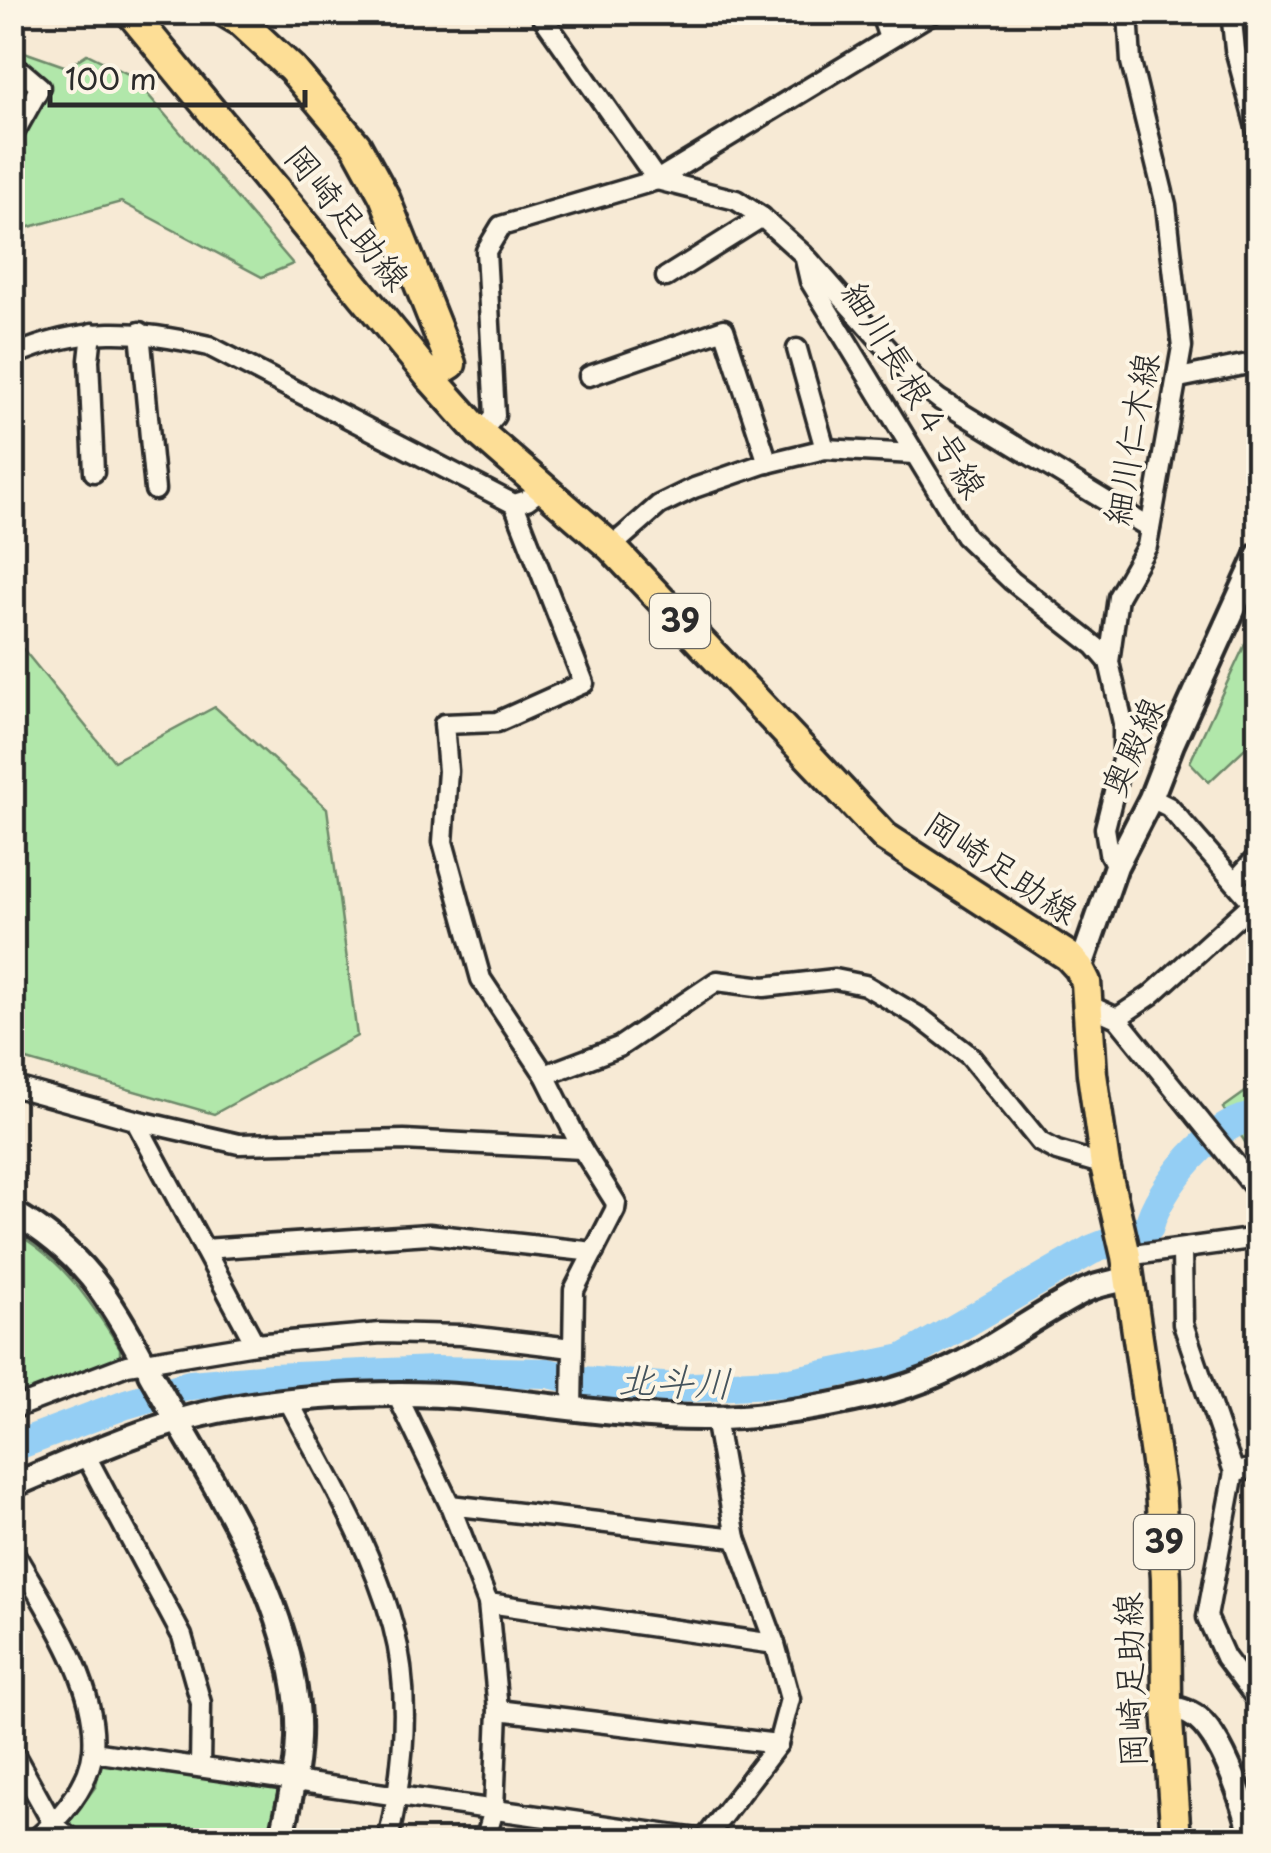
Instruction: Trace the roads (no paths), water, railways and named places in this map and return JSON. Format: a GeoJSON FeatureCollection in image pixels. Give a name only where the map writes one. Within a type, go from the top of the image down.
{"type":"FeatureCollection","features":[{"type":"Feature","properties":{"kind":"main road","name":"岡崎足助線"},"geometry":{"type":"LineString","coordinates":[[130,12],[480,433],[611,547],[885,837],[1068,956],[1080,970],[1086,982],[1092,1074],[1105,1166],[1125,1252],[1160,1490],[1176,1840]]}},
{"type":"Feature","properties":{"kind":"main road","name":"岡崎足助線"},"geometry":{"type":"LineString","coordinates":[[225,12],[240,21],[292,70],[356,145],[384,196],[451,364],[430,377]]}},
{"type":"Feature","properties":{"kind":"street"},"geometry":{"type":"LineString","coordinates":[[539,12],[657,180]]}},
{"type":"Feature","properties":{"kind":"street"},"geometry":{"type":"LineString","coordinates":[[880,12],[889,38]]}},
{"type":"Feature","properties":{"kind":"street"},"geometry":{"type":"LineString","coordinates":[[480,433],[495,416],[486,251],[501,226],[657,180],[934,12]]}},
{"type":"Feature","properties":{"kind":"street","name":"細川仁木線"},"geometry":{"type":"LineString","coordinates":[[1116,866],[1109,853],[1105,828],[1123,756],[1123,724],[1109,662],[1118,597],[1147,546],[1182,347],[1166,205],[1131,62],[1128,12]]}},
{"type":"Feature","properties":{"kind":"street"},"geometry":{"type":"LineString","coordinates":[[1231,12],[1236,49],[1258,135]]}},
{"type":"Feature","properties":{"kind":"street"},"geometry":{"type":"LineString","coordinates":[[12,64],[40,87],[12,138]]}},
{"type":"Feature","properties":{"kind":"street","name":"細川長根４号線"},"geometry":{"type":"LineString","coordinates":[[657,180],[736,200],[762,217],[804,255],[810,282],[974,547],[1096,646],[1109,662]]}},
{"type":"Feature","properties":{"kind":"street"},"geometry":{"type":"LineString","coordinates":[[666,277],[762,217]]}},
{"type":"Feature","properties":{"kind":"street"},"geometry":{"type":"LineString","coordinates":[[804,255],[917,382],[940,400],[1150,528]]}},
{"type":"Feature","properties":{"kind":"street"},"geometry":{"type":"LineString","coordinates":[[589,376],[724,328],[768,463]]}},
{"type":"Feature","properties":{"kind":"street"},"geometry":{"type":"LineString","coordinates":[[12,356],[46,341],[110,330],[209,346],[514,504],[584,683],[497,722],[444,724],[448,772],[442,842],[481,979],[546,1075],[582,1149],[616,1202],[574,1290],[572,1404]]}},
{"type":"Feature","properties":{"kind":"street"},"geometry":{"type":"LineString","coordinates":[[140,332],[154,490]]}},
{"type":"Feature","properties":{"kind":"street"},"geometry":{"type":"LineString","coordinates":[[92,334],[89,360],[94,472]]}},
{"type":"Feature","properties":{"kind":"street"},"geometry":{"type":"LineString","coordinates":[[797,349],[825,449]]}},
{"type":"Feature","properties":{"kind":"street"},"geometry":{"type":"LineString","coordinates":[[1179,378],[1258,362]]}},
{"type":"Feature","properties":{"kind":"street"},"geometry":{"type":"LineString","coordinates":[[611,547],[660,504],[768,463],[825,449],[914,454]]}},
{"type":"Feature","properties":{"kind":"street"},"geometry":{"type":"LineString","coordinates":[[514,504],[543,488]]}},
{"type":"Feature","properties":{"kind":"street","name":"奥殿線"},"geometry":{"type":"LineString","coordinates":[[1080,970],[1116,866],[1258,555]]}},
{"type":"Feature","properties":{"kind":"street"},"geometry":{"type":"LineString","coordinates":[[1117,1018],[1150,995],[1250,907],[1252,900],[1169,807],[1150,798]]}},
{"type":"Feature","properties":{"kind":"street"},"geometry":{"type":"LineString","coordinates":[[1236,880],[1258,856]]}},
{"type":"Feature","properties":{"kind":"street"},"geometry":{"type":"LineString","coordinates":[[546,1075],[619,1047],[716,981],[764,986],[835,979],[865,985],[921,1018],[969,1055],[1040,1142],[1105,1166]]}},
{"type":"Feature","properties":{"kind":"street"},"geometry":{"type":"LineString","coordinates":[[1086,1004],[1117,1018],[1258,1192]]}},
{"type":"Feature","properties":{"kind":"street"},"geometry":{"type":"LineString","coordinates":[[12,1086],[238,1144],[404,1140],[582,1149]]}},
{"type":"Feature","properties":{"kind":"street"},"geometry":{"type":"LineString","coordinates":[[135,1120],[255,1344]]}},
{"type":"Feature","properties":{"kind":"street"},"geometry":{"type":"LineString","coordinates":[[12,1212],[65,1247],[94,1277],[266,1582],[288,1648],[298,1707],[295,1780],[281,1840]]}},
{"type":"Feature","properties":{"kind":"street"},"geometry":{"type":"LineString","coordinates":[[204,1249],[429,1234],[594,1252]]}},
{"type":"Feature","properties":{"kind":"street"},"geometry":{"type":"LineString","coordinates":[[12,1486],[174,1416],[288,1402],[397,1395],[466,1396],[714,1418],[776,1414],[853,1400],[940,1374],[1089,1289],[1125,1252],[1182,1250],[1258,1238]]}},
{"type":"Feature","properties":{"kind":"street"},"geometry":{"type":"LineString","coordinates":[[1182,1250],[1184,1324],[1234,1472],[1207,1617],[1225,1656],[1258,1700]]}},
{"type":"Feature","properties":{"kind":"street"},"geometry":{"type":"LineString","coordinates":[[12,1409],[128,1365],[147,1369],[255,1344],[382,1333],[461,1335],[572,1354]]}},
{"type":"Feature","properties":{"kind":"street"},"geometry":{"type":"LineString","coordinates":[[397,1395],[450,1504],[488,1603],[498,1710],[494,1810],[485,1840]]}},
{"type":"Feature","properties":{"kind":"street"},"geometry":{"type":"LineString","coordinates":[[288,1402],[363,1543],[394,1628],[406,1721],[398,1796],[388,1840]]}},
{"type":"Feature","properties":{"kind":"street"},"geometry":{"type":"LineString","coordinates":[[93,1752],[704,1840],[778,1744],[790,1699],[775,1644],[736,1538],[714,1418]]}},
{"type":"Feature","properties":{"kind":"street"},"geometry":{"type":"LineString","coordinates":[[85,1454],[182,1636],[201,1703],[200,1767]]}},
{"type":"Feature","properties":{"kind":"street"},"geometry":{"type":"LineString","coordinates":[[1234,1472],[1258,1468]]}},
{"type":"Feature","properties":{"kind":"street"},"geometry":{"type":"LineString","coordinates":[[450,1504],[736,1538]]}},
{"type":"Feature","properties":{"kind":"street"},"geometry":{"type":"LineString","coordinates":[[13,1550],[82,1681],[92,1715],[93,1752],[82,1786],[53,1824],[35,1840]]}},
{"type":"Feature","properties":{"kind":"street"},"geometry":{"type":"LineString","coordinates":[[488,1603],[775,1644]]}},
{"type":"Feature","properties":{"kind":"street"},"geometry":{"type":"LineString","coordinates":[[1167,1707],[1186,1711],[1200,1720],[1238,1786],[1254,1831]]}},
{"type":"Feature","properties":{"kind":"street"},"geometry":{"type":"LineString","coordinates":[[498,1710],[778,1744]]}},
{"type":"Feature","properties":{"kind":"street"},"geometry":{"type":"LineString","coordinates":[[12,1750],[53,1824],[72,1840]]}},
{"type":"Feature","properties":{"kind":"waterway","name":"北斗川"},"geometry":{"type":"LineString","coordinates":[[12,1447],[126,1404],[190,1385],[434,1371],[548,1373],[582,1381],[676,1388],[791,1382],[903,1359],[1091,1250],[1149,1227],[1164,1194],[1191,1157],[1225,1128],[1258,1117]]}}]}
